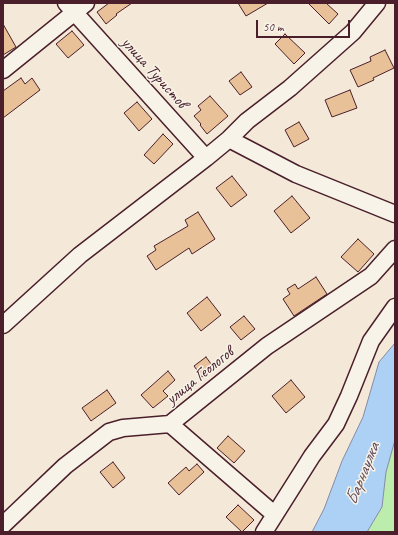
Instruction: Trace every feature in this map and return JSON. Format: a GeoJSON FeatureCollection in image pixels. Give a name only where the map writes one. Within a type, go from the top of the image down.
{"type":"FeatureCollection","features":[{"type":"Feature","properties":{"kind":"street"},"geometry":{"type":"LineString","coordinates":[[3,325],[80,255],[206,158],[229,139],[246,121],[290,88],[353,32],[377,3]]}},
{"type":"Feature","properties":{"kind":"street","name":"улица Туристов"},"geometry":{"type":"LineString","coordinates":[[3,70],[75,6],[206,158]]}},
{"type":"Feature","properties":{"kind":"street"},"geometry":{"type":"LineString","coordinates":[[229,139],[296,174],[395,214]]}},
{"type":"Feature","properties":{"kind":"street","name":"улица Геологов"},"geometry":{"type":"LineString","coordinates":[[3,525],[65,466],[109,432],[122,428],[170,424],[267,346],[371,276],[395,249]]}},
{"type":"Feature","properties":{"kind":"street"},"geometry":{"type":"LineString","coordinates":[[264,532],[312,456],[336,424],[349,396],[370,341],[395,307]]}},
{"type":"Feature","properties":{"kind":"street"},"geometry":{"type":"LineString","coordinates":[[170,424],[274,514]]}},
{"type":"Feature","properties":{"kind":"green space"},"geometry":{"type":"Polygon","coordinates":[[[395,440],[395,532],[367,532],[382,507],[386,472],[395,440]]]}},
{"type":"Feature","properties":{"kind":"water","name":"Барнаулка"},"geometry":{"type":"Polygon","coordinates":[[[395,343],[395,440],[386,472],[382,507],[367,532],[312,532],[324,509],[342,461],[363,417],[379,362],[395,343]]]}},
{"type":"Feature","properties":{"kind":"building"},"geometry":{"type":"Polygon","coordinates":[[[109,3],[132,3],[116,14],[117,15],[106,24],[97,12],[109,3]]]}},
{"type":"Feature","properties":{"kind":"building"},"geometry":{"type":"Polygon","coordinates":[[[238,3],[268,3],[246,16],[238,3]]]}},
{"type":"Feature","properties":{"kind":"building"},"geometry":{"type":"Polygon","coordinates":[[[308,3],[326,3],[338,14],[329,24],[308,3]]]}},
{"type":"Feature","properties":{"kind":"building"},"geometry":{"type":"Polygon","coordinates":[[[3,24],[16,47],[3,55],[3,24]]]}},
{"type":"Feature","properties":{"kind":"building"},"geometry":{"type":"Polygon","coordinates":[[[72,31],[84,45],[68,58],[56,44],[72,31]]]}},
{"type":"Feature","properties":{"kind":"building"},"geometry":{"type":"Polygon","coordinates":[[[285,34],[305,53],[294,64],[275,44],[285,34]]]}},
{"type":"Feature","properties":{"kind":"building"},"geometry":{"type":"Polygon","coordinates":[[[385,50],[394,68],[373,78],[374,80],[358,87],[350,70],[371,61],[370,57],[385,50]]]}},
{"type":"Feature","properties":{"kind":"building"},"geometry":{"type":"Polygon","coordinates":[[[241,72],[252,87],[240,95],[229,81],[241,72]]]}},
{"type":"Feature","properties":{"kind":"building"},"geometry":{"type":"Polygon","coordinates":[[[21,78],[25,84],[32,78],[40,90],[3,118],[3,91],[21,78]]]}},
{"type":"Feature","properties":{"kind":"building"},"geometry":{"type":"Polygon","coordinates":[[[350,90],[357,108],[332,117],[325,100],[350,90]]]}},
{"type":"Feature","properties":{"kind":"building"},"geometry":{"type":"Polygon","coordinates":[[[210,96],[228,116],[207,134],[194,116],[201,110],[198,106],[210,96]]]}},
{"type":"Feature","properties":{"kind":"building"},"geometry":{"type":"Polygon","coordinates":[[[137,102],[152,119],[139,131],[124,113],[137,102]]]}},
{"type":"Feature","properties":{"kind":"building"},"geometry":{"type":"Polygon","coordinates":[[[299,122],[309,139],[294,147],[285,130],[299,122]]]}},
{"type":"Feature","properties":{"kind":"building"},"geometry":{"type":"Polygon","coordinates":[[[163,134],[173,144],[154,164],[144,155],[163,134]]]}},
{"type":"Feature","properties":{"kind":"building"},"geometry":{"type":"Polygon","coordinates":[[[232,176],[247,195],[231,207],[216,188],[232,176]]]}},
{"type":"Feature","properties":{"kind":"building"},"geometry":{"type":"Polygon","coordinates":[[[292,196],[310,218],[291,233],[274,211],[292,196]]]}},
{"type":"Feature","properties":{"kind":"building"},"geometry":{"type":"Polygon","coordinates":[[[198,212],[215,239],[192,254],[189,248],[156,270],[147,256],[156,250],[154,246],[188,226],[185,220],[198,212]]]}},
{"type":"Feature","properties":{"kind":"building"},"geometry":{"type":"Polygon","coordinates":[[[358,239],[374,254],[358,272],[341,257],[358,239]]]}},
{"type":"Feature","properties":{"kind":"building"},"geometry":{"type":"Polygon","coordinates":[[[316,277],[327,294],[294,316],[283,299],[290,294],[287,289],[295,284],[298,289],[316,277]]]}},
{"type":"Feature","properties":{"kind":"building"},"geometry":{"type":"Polygon","coordinates":[[[207,297],[221,315],[201,331],[187,313],[207,297]]]}},
{"type":"Feature","properties":{"kind":"building"},"geometry":{"type":"Polygon","coordinates":[[[244,316],[255,329],[241,340],[230,327],[244,316]]]}},
{"type":"Feature","properties":{"kind":"building"},"geometry":{"type":"Polygon","coordinates":[[[206,357],[214,368],[202,377],[194,366],[206,357]]]}},
{"type":"Feature","properties":{"kind":"building"},"geometry":{"type":"Polygon","coordinates":[[[168,371],[175,380],[163,391],[168,396],[153,408],[141,395],[168,371]]]}},
{"type":"Feature","properties":{"kind":"building"},"geometry":{"type":"Polygon","coordinates":[[[291,380],[305,397],[286,413],[272,396],[291,380]]]}},
{"type":"Feature","properties":{"kind":"building"},"geometry":{"type":"Polygon","coordinates":[[[107,390],[116,403],[91,421],[82,408],[107,390]]]}},
{"type":"Feature","properties":{"kind":"building"},"geometry":{"type":"Polygon","coordinates":[[[228,436],[245,451],[234,463],[217,448],[228,436]]]}},
{"type":"Feature","properties":{"kind":"building"},"geometry":{"type":"Polygon","coordinates":[[[113,462],[125,478],[113,488],[100,472],[113,462]]]}},
{"type":"Feature","properties":{"kind":"building"},"geometry":{"type":"Polygon","coordinates":[[[197,464],[204,472],[179,495],[168,483],[186,467],[189,471],[197,464]]]}},
{"type":"Feature","properties":{"kind":"building"},"geometry":{"type":"Polygon","coordinates":[[[238,505],[254,520],[242,532],[226,517],[238,505]]]}}]}
